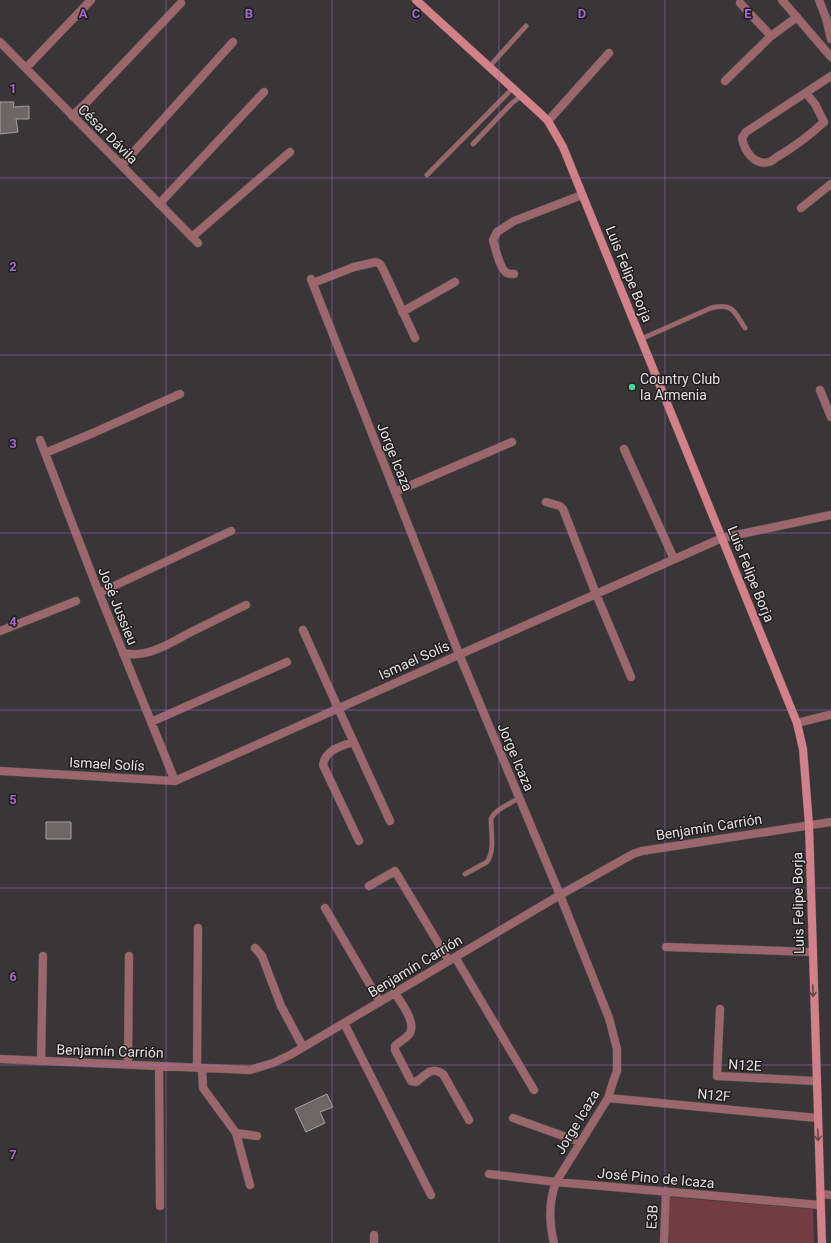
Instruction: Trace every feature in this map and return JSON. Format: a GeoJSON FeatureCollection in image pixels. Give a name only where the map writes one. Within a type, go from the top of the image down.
{"type":"FeatureCollection","features":[{"type":"Feature","properties":{"kind":"street"},"geometry":{"type":"LineString","coordinates":[[26,68],[92,0]]}},
{"type":"Feature","properties":{"kind":"street"},"geometry":{"type":"LineString","coordinates":[[782,0],[831,57]]}},
{"type":"Feature","properties":{"kind":"street"},"geometry":{"type":"LineString","coordinates":[[819,0],[826,18],[831,39]]}},
{"type":"Feature","properties":{"kind":"street","name":"Luis Felipe Borja"},"geometry":{"type":"LineString","coordinates":[[421,2],[489,67],[548,120],[563,147],[797,723],[804,755],[809,825],[822,1243]]}},
{"type":"Feature","properties":{"kind":"street"},"geometry":{"type":"LineString","coordinates":[[72,116],[86,104],[181,3]]}},
{"type":"Feature","properties":{"kind":"street"},"geometry":{"type":"LineString","coordinates":[[740,3],[771,36]]}},
{"type":"Feature","properties":{"kind":"street"},"geometry":{"type":"LineString","coordinates":[[725,81],[771,36],[797,18]]}},
{"type":"Feature","properties":{"kind":"street","name":"César Dávila"},"geometry":{"type":"LineString","coordinates":[[0,42],[196,240],[290,152]]}},
{"type":"Feature","properties":{"kind":"street"},"geometry":{"type":"LineString","coordinates":[[122,165],[233,42]]}},
{"type":"Feature","properties":{"kind":"street"},"geometry":{"type":"LineString","coordinates":[[548,120],[609,53]]}},
{"type":"Feature","properties":{"kind":"street"},"geometry":{"type":"LineString","coordinates":[[806,93],[815,104],[824,122],[801,141],[768,162],[759,162],[752,158],[743,145],[742,138],[746,132],[831,76]]}},
{"type":"Feature","properties":{"kind":"street"},"geometry":{"type":"LineString","coordinates":[[159,204],[264,92]]}},
{"type":"Feature","properties":{"kind":"street"},"geometry":{"type":"LineString","coordinates":[[801,208],[831,184]]}},
{"type":"Feature","properties":{"kind":"street"},"geometry":{"type":"LineString","coordinates":[[514,274],[507,274],[503,270],[493,240],[497,232],[514,221],[582,195]]}},
{"type":"Feature","properties":{"kind":"street","name":"Jorge Icaza"},"geometry":{"type":"LineString","coordinates":[[402,312],[383,269],[380,264],[376,262],[354,267],[312,281],[459,654],[560,895],[609,1018],[614,1037],[617,1049],[617,1071],[608,1098],[556,1182],[552,1192],[551,1232],[554,1243]]}},
{"type":"Feature","properties":{"kind":"street"},"geometry":{"type":"LineString","coordinates":[[415,338],[402,312],[455,282]]}},
{"type":"Feature","properties":{"kind":"street"},"geometry":{"type":"LineString","coordinates":[[820,390],[831,417]]}},
{"type":"Feature","properties":{"kind":"street"},"geometry":{"type":"LineString","coordinates":[[45,452],[73,442],[180,394]]}},
{"type":"Feature","properties":{"kind":"street","name":"José Jussieu"},"geometry":{"type":"LineString","coordinates":[[40,440],[174,781]]}},
{"type":"Feature","properties":{"kind":"street"},"geometry":{"type":"LineString","coordinates":[[395,492],[512,442]]}},
{"type":"Feature","properties":{"kind":"street"},"geometry":{"type":"LineString","coordinates":[[624,449],[674,559]]}},
{"type":"Feature","properties":{"kind":"street"},"geometry":{"type":"LineString","coordinates":[[546,502],[560,506],[563,509],[631,678]]}},
{"type":"Feature","properties":{"kind":"street","name":"Ismael Solís"},"geometry":{"type":"LineString","coordinates":[[0,771],[174,781],[722,538],[831,516]]}},
{"type":"Feature","properties":{"kind":"street"},"geometry":{"type":"LineString","coordinates":[[99,593],[231,531]]}},
{"type":"Feature","properties":{"kind":"street"},"geometry":{"type":"LineString","coordinates":[[0,631],[76,601]]}},
{"type":"Feature","properties":{"kind":"street"},"geometry":{"type":"LineString","coordinates":[[123,653],[142,653],[160,648],[246,605]]}},
{"type":"Feature","properties":{"kind":"street"},"geometry":{"type":"LineString","coordinates":[[303,630],[390,820]]}},
{"type":"Feature","properties":{"kind":"street"},"geometry":{"type":"LineString","coordinates":[[151,722],[287,662]]}},
{"type":"Feature","properties":{"kind":"street"},"geometry":{"type":"LineString","coordinates":[[797,723],[829,715]]}},
{"type":"Feature","properties":{"kind":"street"},"geometry":{"type":"LineString","coordinates":[[353,742],[338,747],[330,752],[324,759],[324,765],[359,841]]}},
{"type":"Feature","properties":{"kind":"street","name":"Benjamín Carrión"},"geometry":{"type":"LineString","coordinates":[[0,1059],[250,1070],[273,1063],[303,1047],[622,859],[642,851],[831,822]]}},
{"type":"Feature","properties":{"kind":"street"},"geometry":{"type":"LineString","coordinates":[[369,886],[395,871],[534,1090]]}},
{"type":"Feature","properties":{"kind":"street"},"geometry":{"type":"LineString","coordinates":[[325,908],[380,1002]]}},
{"type":"Feature","properties":{"kind":"street"},"geometry":{"type":"LineString","coordinates":[[198,928],[200,1068],[203,1088],[236,1133],[250,1185]]}},
{"type":"Feature","properties":{"kind":"street"},"geometry":{"type":"LineString","coordinates":[[666,947],[812,952]]}},
{"type":"Feature","properties":{"kind":"street"},"geometry":{"type":"LineString","coordinates":[[255,948],[262,956],[281,1006],[303,1047]]}},
{"type":"Feature","properties":{"kind":"street"},"geometry":{"type":"LineString","coordinates":[[42,1061],[43,956]]}},
{"type":"Feature","properties":{"kind":"street"},"geometry":{"type":"LineString","coordinates":[[128,1065],[129,956]]}},
{"type":"Feature","properties":{"kind":"street"},"geometry":{"type":"LineString","coordinates":[[395,993],[409,1018],[411,1027],[410,1034],[395,1046],[395,1050],[411,1081],[416,1082],[432,1070],[437,1070],[443,1074],[469,1120]]}},
{"type":"Feature","properties":{"kind":"street","name":"N12E"},"geometry":{"type":"LineString","coordinates":[[720,1009],[717,1076],[816,1081]]}},
{"type":"Feature","properties":{"kind":"street"},"geometry":{"type":"LineString","coordinates":[[344,1023],[431,1195]]}},
{"type":"Feature","properties":{"kind":"street"},"geometry":{"type":"LineString","coordinates":[[159,1066],[160,1206]]}},
{"type":"Feature","properties":{"kind":"street","name":"N12F"},"geometry":{"type":"LineString","coordinates":[[608,1098],[817,1118]]}},
{"type":"Feature","properties":{"kind":"street"},"geometry":{"type":"LineString","coordinates":[[512,1118],[580,1142]]}},
{"type":"Feature","properties":{"kind":"street"},"geometry":{"type":"LineString","coordinates":[[236,1133],[257,1136]]}},
{"type":"Feature","properties":{"kind":"street","name":"José Pino de Icaza"},"geometry":{"type":"LineString","coordinates":[[490,1174],[556,1182],[820,1205]]}},
{"type":"Feature","properties":{"kind":"street","name":"E3B"},"geometry":{"type":"LineString","coordinates":[[664,1243],[666,1191]]}},
{"type":"Feature","properties":{"kind":"street"},"geometry":{"type":"LineString","coordinates":[[820,1194],[831,1195]]}},
{"type":"Feature","properties":{"kind":"lane"},"geometry":{"type":"LineString","coordinates":[[489,67],[526,26]]}},
{"type":"Feature","properties":{"kind":"lane"},"geometry":{"type":"LineString","coordinates":[[427,175],[513,88]]}},
{"type":"Feature","properties":{"kind":"lane"},"geometry":{"type":"LineString","coordinates":[[473,144],[512,103],[521,96]]}},
{"type":"Feature","properties":{"kind":"lane"},"geometry":{"type":"LineString","coordinates":[[641,339],[711,308],[723,306],[732,310],[745,328]]}},
{"type":"Feature","properties":{"kind":"lane"},"geometry":{"type":"LineString","coordinates":[[465,874],[487,862],[489,858],[491,852],[492,816],[498,810],[519,798]]}},
{"type":"Feature","properties":{"kind":"shaded area"},"geometry":{"type":"Polygon","coordinates":[[[670,1197],[813,1209],[814,1243],[668,1243],[670,1197]]]}},
{"type":"Feature","properties":{"kind":"building"},"geometry":{"type":"Polygon","coordinates":[[[0,102],[14,102],[13,107],[29,106],[29,119],[16,119],[18,132],[0,134],[0,102]]]}},
{"type":"Feature","properties":{"kind":"building"},"geometry":{"type":"Polygon","coordinates":[[[46,822],[71,822],[71,839],[46,839],[46,822]]]}},
{"type":"Feature","properties":{"kind":"building"},"geometry":{"type":"Polygon","coordinates":[[[327,1094],[333,1107],[320,1112],[325,1123],[306,1132],[295,1109],[327,1094]]]}},
{"type":"Feature","properties":{"kind":"place","name":"Country Club la Armenia"},"geometry":{"type":"Point","coordinates":[632,387]}}]}
